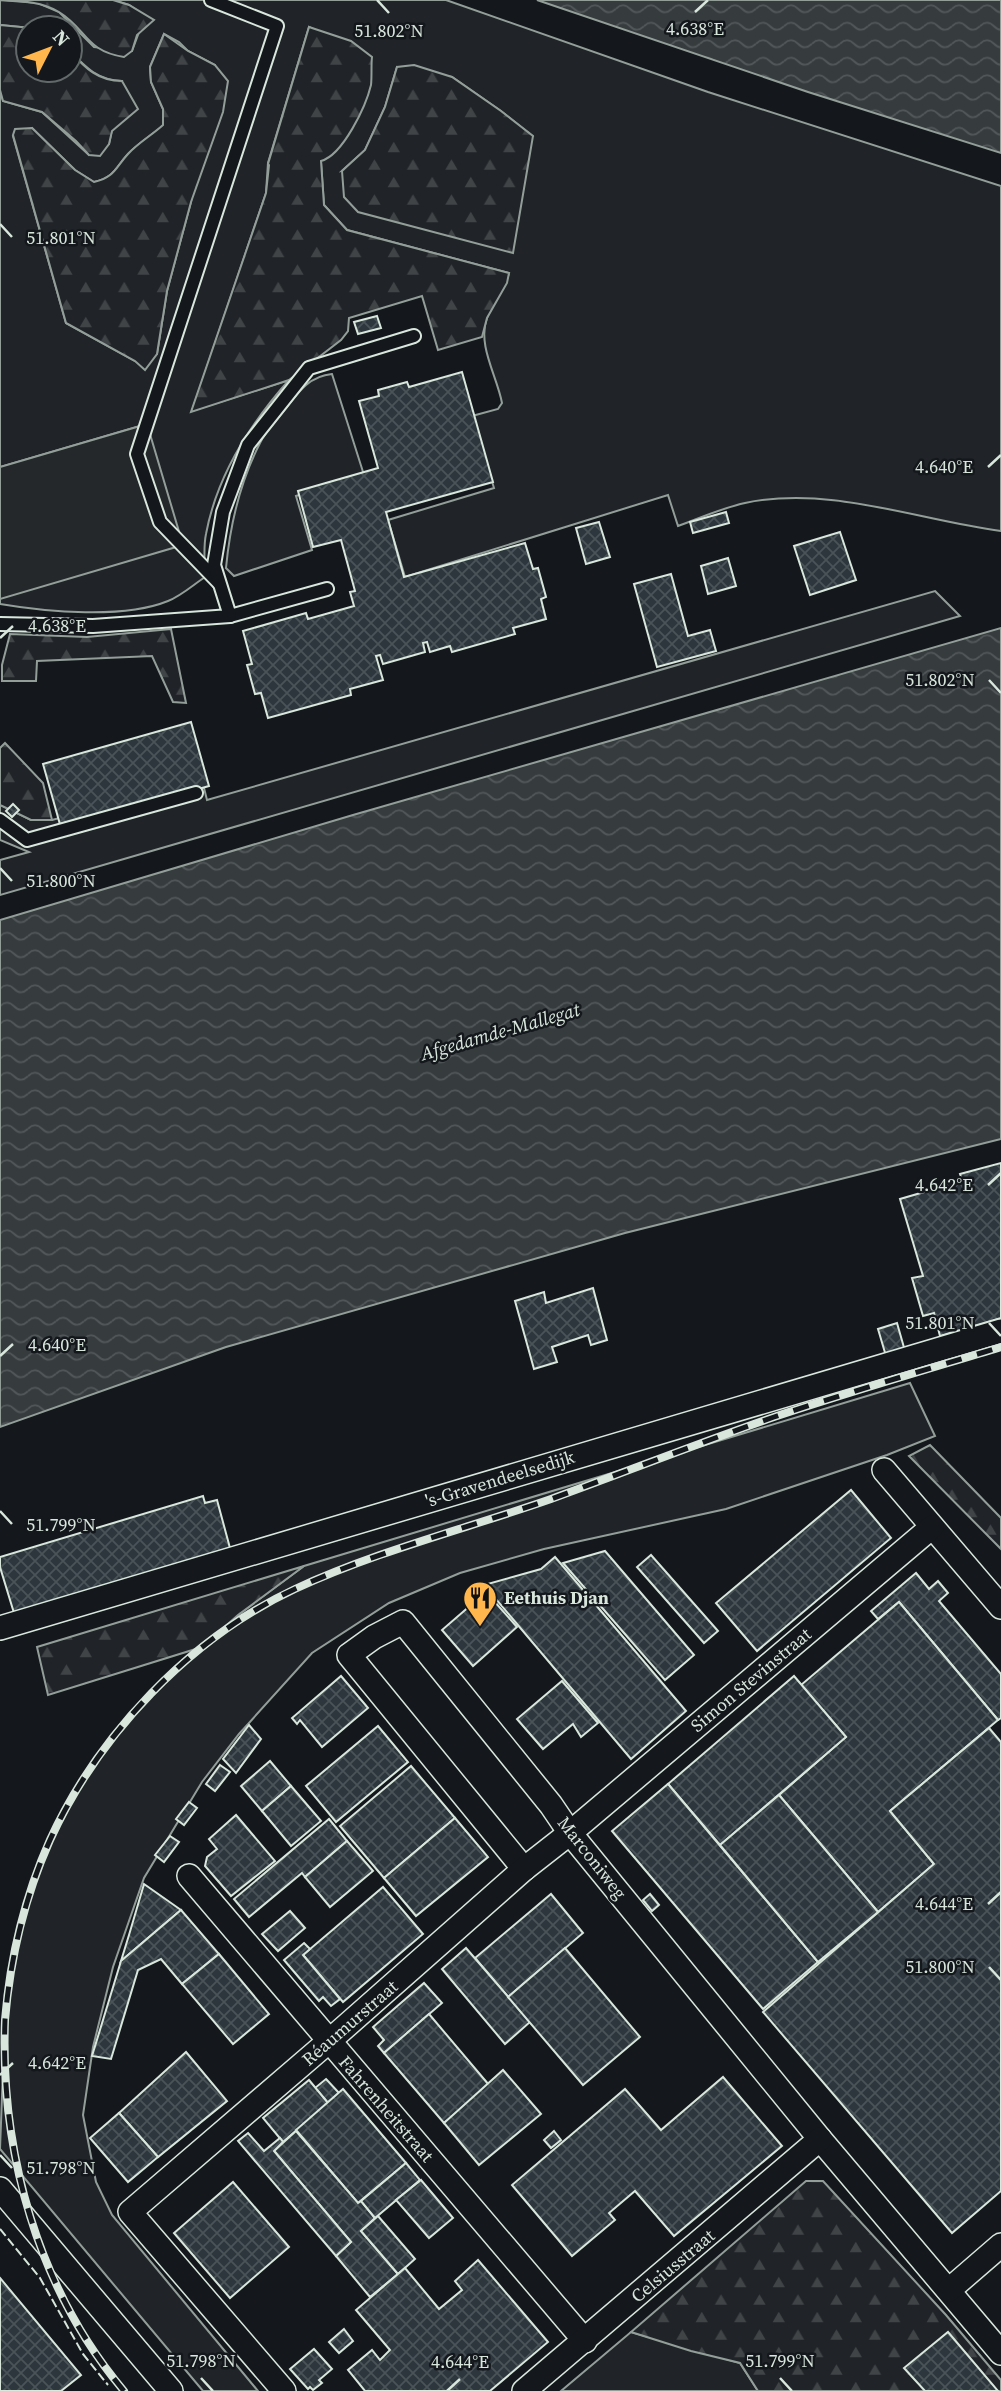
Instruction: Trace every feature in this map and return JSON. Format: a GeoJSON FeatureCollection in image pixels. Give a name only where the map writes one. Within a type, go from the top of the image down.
{"type":"FeatureCollection","features":[{"type":"Feature","properties":{"kind":"street","name":"'s-Gravendeelsedijk"},"geometry":{"type":"LineString","coordinates":[[0,1628],[1001,1331]]}},
{"type":"Feature","properties":{"kind":"street"},"geometry":{"type":"LineString","coordinates":[[884,1470],[1001,1606]]}},
{"type":"Feature","properties":{"kind":"street","name":"Simon Stevinstraat"},"geometry":{"type":"LineString","coordinates":[[570,1833],[932,1527]]}},
{"type":"Feature","properties":{"kind":"street","name":"Marconiweg"},"geometry":{"type":"LineString","coordinates":[[524,1869],[349,1655],[374,1637],[403,1622],[551,1805],[570,1833],[820,2139],[1001,2353]]}},
{"type":"Feature","properties":{"kind":"street","name":"Réaumurstraat"},"geometry":{"type":"LineString","coordinates":[[284,2391],[130,2212],[524,1869],[570,1833]]}},
{"type":"Feature","properties":{"kind":"street","name":"Fahrenheitstraat"},"geometry":{"type":"LineString","coordinates":[[189,1876],[584,2341]]}},
{"type":"Feature","properties":{"kind":"street","name":"Celsiusstraat"},"geometry":{"type":"LineString","coordinates":[[524,2391],[820,2139]]}},
{"type":"Feature","properties":{"kind":"street"},"geometry":{"type":"LineString","coordinates":[[0,2189],[171,2391]]}},
{"type":"Feature","properties":{"kind":"street"},"geometry":{"type":"LineString","coordinates":[[949,2290],[1001,2245]]}},
{"type":"Feature","properties":{"kind":"lane"},"geometry":{"type":"LineString","coordinates":[[211,0],[277,26],[137,454],[160,522],[219,583]]}},
{"type":"Feature","properties":{"kind":"lane"},"geometry":{"type":"LineString","coordinates":[[229,616],[214,565],[223,512],[248,444],[309,368],[414,336]]}},
{"type":"Feature","properties":{"kind":"lane"},"geometry":{"type":"LineString","coordinates":[[0,624],[93,626],[229,616],[327,589]]}},
{"type":"Feature","properties":{"kind":"lane"},"geometry":{"type":"LineString","coordinates":[[0,820],[27,840],[196,793]]}},
{"type":"Feature","properties":{"kind":"green space"},"geometry":{"type":"Polygon","coordinates":[[[0,0],[38,3],[61,14],[14,14],[14,26],[0,25],[0,0]]]}},
{"type":"Feature","properties":{"kind":"green space"},"geometry":{"type":"Polygon","coordinates":[[[0,0],[113,0],[129,5],[154,20],[137,35],[132,51],[124,57],[101,50],[84,35],[84,14],[62,14],[52,8],[30,2],[0,0]]]}},
{"type":"Feature","properties":{"kind":"green space"},"geometry":{"type":"Polygon","coordinates":[[[113,0],[446,0],[708,92],[1001,186],[1001,531],[873,506],[809,498],[745,503],[678,526],[668,495],[405,577],[388,520],[494,488],[472,416],[498,409],[502,403],[484,339],[487,318],[509,273],[347,230],[324,205],[321,161],[322,33],[309,27],[268,163],[266,193],[192,411],[289,380],[248,433],[218,491],[205,539],[205,577],[168,601],[130,610],[62,611],[0,604],[0,599],[147,424],[0,467],[0,90],[3,101],[42,112],[89,155],[109,144],[122,81],[99,76],[84,65],[84,37],[94,47],[132,51],[145,16],[129,5],[113,0]],[[164,34],[150,67],[151,82],[163,109],[164,125],[132,150],[106,177],[94,182],[75,170],[32,128],[13,136],[66,323],[135,361],[157,354],[167,291],[191,202],[215,65],[188,51],[179,42],[164,34]],[[397,67],[385,107],[365,150],[342,171],[532,136],[452,77],[397,67]]]}},
{"type":"Feature","properties":{"kind":"green space"},"geometry":{"type":"Polygon","coordinates":[[[0,25],[14,26],[14,84],[84,84],[84,65],[106,79],[122,81],[138,109],[112,131],[109,144],[100,156],[89,155],[42,112],[3,101],[0,90],[0,25]]]}},
{"type":"Feature","properties":{"kind":"green space"},"geometry":{"type":"Polygon","coordinates":[[[309,27],[351,41],[372,57],[371,85],[359,117],[337,150],[321,161],[324,205],[347,230],[509,273],[507,283],[487,318],[482,337],[438,350],[422,296],[349,318],[348,331],[341,340],[289,380],[191,412],[266,193],[268,164],[309,27]]]}},
{"type":"Feature","properties":{"kind":"green space"},"geometry":{"type":"Polygon","coordinates":[[[164,34],[215,65],[228,81],[223,112],[191,202],[167,291],[157,354],[145,370],[135,361],[66,323],[13,135],[15,129],[32,128],[75,170],[94,182],[106,177],[132,150],[163,125],[163,109],[151,82],[150,67],[164,34]]]}},
{"type":"Feature","properties":{"kind":"green space"},"geometry":{"type":"Polygon","coordinates":[[[414,65],[452,77],[533,136],[513,253],[358,212],[344,197],[342,171],[365,150],[385,107],[397,67],[414,65]]]}},
{"type":"Feature","properties":{"kind":"green space"},"geometry":{"type":"Polygon","coordinates":[[[332,374],[364,475],[296,496],[312,550],[234,576],[226,568],[233,520],[247,473],[260,443],[300,390],[317,378],[332,374]]]}},
{"type":"Feature","properties":{"kind":"green space"},"geometry":{"type":"Polygon","coordinates":[[[935,591],[960,616],[0,895],[0,860],[29,852],[0,840],[0,805],[31,820],[52,820],[202,780],[207,800],[935,591]]]}},
{"type":"Feature","properties":{"kind":"green space"},"geometry":{"type":"Polygon","coordinates":[[[171,629],[186,703],[173,702],[152,656],[37,661],[36,681],[2,681],[2,665],[10,634],[87,637],[171,629]]]}},
{"type":"Feature","properties":{"kind":"green space"},"geometry":{"type":"Polygon","coordinates":[[[5,743],[43,783],[52,820],[31,820],[0,805],[0,748],[5,743]]]}},
{"type":"Feature","properties":{"kind":"green space"},"geometry":{"type":"Polygon","coordinates":[[[910,1383],[935,1436],[887,1455],[726,1509],[544,1549],[460,1573],[389,1603],[312,1653],[239,1734],[202,1782],[144,1878],[113,1967],[93,2047],[83,2115],[96,2182],[112,2215],[258,2391],[203,2391],[0,2149],[5,2018],[21,1917],[48,1842],[87,1770],[133,1712],[238,1615],[304,1566],[910,1383]]]}},
{"type":"Feature","properties":{"kind":"green space"},"geometry":{"type":"Polygon","coordinates":[[[930,1445],[1001,1518],[1001,1549],[909,1456],[930,1445]]]}},
{"type":"Feature","properties":{"kind":"green space"},"geometry":{"type":"Polygon","coordinates":[[[304,1566],[238,1615],[202,1647],[48,1695],[37,1647],[304,1566]]]}},
{"type":"Feature","properties":{"kind":"green space"},"geometry":{"type":"Polygon","coordinates":[[[806,2181],[823,2181],[946,2315],[1001,2380],[1001,2391],[758,2391],[740,2363],[631,2332],[806,2181]]]}},
{"type":"Feature","properties":{"kind":"green space"},"geometry":{"type":"Polygon","coordinates":[[[631,2332],[740,2363],[758,2391],[561,2391],[631,2332]]]}},
{"type":"Feature","properties":{"kind":"shaded area"},"geometry":{"type":"Polygon","coordinates":[[[147,424],[183,545],[0,599],[0,467],[147,424]]]}},
{"type":"Feature","properties":{"kind":"water"},"geometry":{"type":"Polygon","coordinates":[[[537,0],[1001,0],[1001,153],[808,92],[537,0]]]}},
{"type":"Feature","properties":{"kind":"water","name":"Afgedamde-Mallegat"},"geometry":{"type":"Polygon","coordinates":[[[1001,628],[1001,1139],[625,1233],[226,1347],[0,1427],[0,920],[1001,628]]]}},
{"type":"Feature","properties":{"kind":"building"},"geometry":{"type":"Polygon","coordinates":[[[377,316],[381,328],[358,334],[354,322],[377,316]]]}},
{"type":"Feature","properties":{"kind":"building"},"geometry":{"type":"Polygon","coordinates":[[[462,372],[493,482],[386,512],[404,577],[525,543],[533,569],[538,568],[546,597],[541,599],[546,619],[513,628],[515,634],[452,652],[450,646],[430,652],[427,642],[423,643],[425,652],[383,664],[380,655],[376,656],[383,680],[350,689],[351,695],[268,718],[261,693],[255,694],[247,665],[252,664],[243,631],[306,613],[308,619],[354,606],[350,592],[355,591],[341,540],[313,547],[298,491],[378,468],[359,401],[379,396],[378,390],[407,382],[409,387],[462,372]]]}},
{"type":"Feature","properties":{"kind":"building"},"geometry":{"type":"Polygon","coordinates":[[[726,512],[729,523],[693,533],[690,522],[726,512]]]}},
{"type":"Feature","properties":{"kind":"building"},"geometry":{"type":"Polygon","coordinates":[[[599,522],[610,557],[586,564],[576,528],[599,522]]]}},
{"type":"Feature","properties":{"kind":"building"},"geometry":{"type":"Polygon","coordinates":[[[840,532],[856,580],[810,595],[794,546],[840,532]]]}},
{"type":"Feature","properties":{"kind":"building"},"geometry":{"type":"Polygon","coordinates":[[[728,558],[736,586],[708,594],[701,566],[728,558]]]}},
{"type":"Feature","properties":{"kind":"building"},"geometry":{"type":"Polygon","coordinates":[[[671,574],[688,636],[710,630],[716,651],[657,667],[634,584],[671,574]]]}},
{"type":"Feature","properties":{"kind":"building"},"geometry":{"type":"Polygon","coordinates":[[[191,722],[209,786],[61,828],[43,764],[191,722]]]}},
{"type":"Feature","properties":{"kind":"building"},"geometry":{"type":"Polygon","coordinates":[[[13,804],[19,810],[12,817],[6,811],[13,804]]]}},
{"type":"Feature","properties":{"kind":"building"},"geometry":{"type":"Polygon","coordinates":[[[1001,1163],[1001,1318],[940,1336],[934,1313],[923,1316],[912,1278],[923,1276],[900,1199],[962,1181],[960,1174],[1001,1163]]]}},
{"type":"Feature","properties":{"kind":"building"},"geometry":{"type":"Polygon","coordinates":[[[593,1288],[607,1340],[591,1345],[588,1335],[552,1347],[557,1362],[534,1369],[515,1301],[544,1292],[546,1303],[593,1288]]]}},
{"type":"Feature","properties":{"kind":"building"},"geometry":{"type":"Polygon","coordinates":[[[897,1323],[905,1351],[886,1356],[878,1329],[897,1323]]]}},
{"type":"Feature","properties":{"kind":"building"},"geometry":{"type":"Polygon","coordinates":[[[851,1490],[891,1538],[757,1651],[716,1603],[851,1490]]]}},
{"type":"Feature","properties":{"kind":"building"},"geometry":{"type":"Polygon","coordinates":[[[203,1496],[205,1503],[217,1500],[230,1548],[14,1613],[0,1567],[0,1557],[203,1496]]]}},
{"type":"Feature","properties":{"kind":"building"},"geometry":{"type":"Polygon","coordinates":[[[605,1551],[694,1655],[665,1680],[563,1563],[605,1551]]]}},
{"type":"Feature","properties":{"kind":"building"},"geometry":{"type":"Polygon","coordinates":[[[651,1555],[718,1631],[704,1643],[637,1567],[651,1555]]]}},
{"type":"Feature","properties":{"kind":"building"},"geometry":{"type":"Polygon","coordinates":[[[555,1557],[686,1711],[631,1759],[484,1585],[541,1569],[555,1557]]]}},
{"type":"Feature","properties":{"kind":"building"},"geometry":{"type":"Polygon","coordinates":[[[916,1573],[929,1589],[938,1581],[948,1593],[939,1601],[1001,1674],[1001,1718],[998,1720],[899,1602],[878,1619],[871,1611],[916,1573]]]}},
{"type":"Feature","properties":{"kind":"building","name":"Eethuis Djan"},"geometry":{"type":"Polygon","coordinates":[[[486,1592],[517,1627],[473,1666],[442,1630],[486,1592]]]}},
{"type":"Feature","properties":{"kind":"building"},"geometry":{"type":"Polygon","coordinates":[[[899,1602],[998,1720],[890,1811],[934,1864],[878,1912],[779,1795],[846,1737],[801,1685],[899,1602]]]}},
{"type":"Feature","properties":{"kind":"building"},"geometry":{"type":"Polygon","coordinates":[[[341,1676],[368,1708],[322,1747],[300,1720],[297,1724],[292,1718],[341,1676]]]}},
{"type":"Feature","properties":{"kind":"building"},"geometry":{"type":"Polygon","coordinates":[[[794,1676],[846,1737],[720,1845],[668,1784],[794,1676]]]}},
{"type":"Feature","properties":{"kind":"building"},"geometry":{"type":"Polygon","coordinates":[[[562,1681],[598,1723],[581,1737],[573,1724],[543,1749],[517,1719],[562,1681]]]}},
{"type":"Feature","properties":{"kind":"building"},"geometry":{"type":"Polygon","coordinates":[[[249,1725],[261,1739],[236,1773],[223,1759],[249,1725]]]}},
{"type":"Feature","properties":{"kind":"building"},"geometry":{"type":"Polygon","coordinates":[[[378,1726],[408,1762],[336,1822],[306,1786],[378,1726]]]}},
{"type":"Feature","properties":{"kind":"building"},"geometry":{"type":"Polygon","coordinates":[[[989,1728],[1001,1742],[1001,2191],[952,2233],[763,2012],[934,1864],[890,1811],[989,1728]]]}},
{"type":"Feature","properties":{"kind":"building"},"geometry":{"type":"Polygon","coordinates":[[[270,1761],[291,1786],[262,1811],[241,1786],[270,1761]]]}},
{"type":"Feature","properties":{"kind":"building"},"geometry":{"type":"Polygon","coordinates":[[[220,1765],[230,1772],[215,1791],[206,1784],[220,1765]]]}},
{"type":"Feature","properties":{"kind":"building"},"geometry":{"type":"Polygon","coordinates":[[[411,1766],[455,1818],[384,1878],[340,1826],[411,1766]]]}},
{"type":"Feature","properties":{"kind":"building"},"geometry":{"type":"Polygon","coordinates":[[[668,1784],[818,1962],[763,2009],[612,1831],[668,1784]]]}},
{"type":"Feature","properties":{"kind":"building"},"geometry":{"type":"Polygon","coordinates":[[[291,1786],[321,1821],[291,1846],[262,1811],[291,1786]]]}},
{"type":"Feature","properties":{"kind":"building"},"geometry":{"type":"Polygon","coordinates":[[[779,1795],[878,1912],[818,1962],[720,1845],[779,1795]]]}},
{"type":"Feature","properties":{"kind":"building"},"geometry":{"type":"Polygon","coordinates":[[[189,1802],[197,1808],[184,1825],[176,1819],[189,1802]]]}},
{"type":"Feature","properties":{"kind":"building"},"geometry":{"type":"Polygon","coordinates":[[[236,1815],[275,1861],[231,1896],[205,1866],[207,1857],[217,1849],[209,1839],[236,1815]]]}},
{"type":"Feature","properties":{"kind":"building"},"geometry":{"type":"Polygon","coordinates":[[[455,1818],[488,1857],[416,1916],[384,1878],[455,1818]]]}},
{"type":"Feature","properties":{"kind":"building"},"geometry":{"type":"Polygon","coordinates":[[[329,1819],[347,1841],[305,1877],[302,1873],[249,1917],[234,1899],[329,1819]]]}},
{"type":"Feature","properties":{"kind":"building"},"geometry":{"type":"Polygon","coordinates":[[[170,1836],[179,1842],[164,1862],[155,1855],[170,1836]]]}},
{"type":"Feature","properties":{"kind":"building"},"geometry":{"type":"Polygon","coordinates":[[[347,1841],[373,1871],[330,1907],[305,1877],[347,1841]]]}},
{"type":"Feature","properties":{"kind":"building"},"geometry":{"type":"Polygon","coordinates":[[[144,1884],[181,1910],[121,1961],[129,1935],[144,1884]]]}},
{"type":"Feature","properties":{"kind":"building"},"geometry":{"type":"Polygon","coordinates":[[[383,1887],[423,1934],[343,2002],[303,1955],[383,1887]]]}},
{"type":"Feature","properties":{"kind":"building"},"geometry":{"type":"Polygon","coordinates":[[[551,1894],[583,1933],[508,1997],[475,1958],[551,1894]]]}},
{"type":"Feature","properties":{"kind":"building"},"geometry":{"type":"Polygon","coordinates":[[[650,1894],[659,1905],[652,1911],[643,1900],[650,1894]]]}},
{"type":"Feature","properties":{"kind":"building"},"geometry":{"type":"Polygon","coordinates":[[[181,1910],[219,1954],[182,1984],[161,1959],[138,1970],[111,2059],[92,2056],[121,1961],[181,1910]]]}},
{"type":"Feature","properties":{"kind":"building"},"geometry":{"type":"Polygon","coordinates":[[[290,1911],[305,1928],[278,1951],[262,1934],[290,1911]]]}},
{"type":"Feature","properties":{"kind":"building"},"geometry":{"type":"Polygon","coordinates":[[[304,1943],[310,1949],[303,1955],[340,1999],[331,2006],[323,1997],[319,2001],[284,1960],[304,1943]]]}},
{"type":"Feature","properties":{"kind":"building"},"geometry":{"type":"Polygon","coordinates":[[[466,1948],[530,2022],[505,2044],[442,1969],[466,1948]]]}},
{"type":"Feature","properties":{"kind":"building"},"geometry":{"type":"Polygon","coordinates":[[[565,1948],[640,2037],[583,2085],[508,1997],[565,1948]]]}},
{"type":"Feature","properties":{"kind":"building"},"geometry":{"type":"Polygon","coordinates":[[[219,1954],[269,2014],[233,2044],[182,1984],[219,1954]]]}},
{"type":"Feature","properties":{"kind":"building"},"geometry":{"type":"Polygon","coordinates":[[[424,1983],[442,2003],[384,2053],[378,2046],[384,2040],[373,2027],[424,1983]]]}},
{"type":"Feature","properties":{"kind":"building"},"geometry":{"type":"Polygon","coordinates":[[[429,2014],[489,2085],[444,2123],[384,2053],[429,2014]]]}},
{"type":"Feature","properties":{"kind":"building"},"geometry":{"type":"Polygon","coordinates":[[[186,2052],[227,2101],[158,2157],[119,2113],[186,2052]]]}},
{"type":"Feature","properties":{"kind":"building"},"geometry":{"type":"Polygon","coordinates":[[[503,2070],[541,2114],[479,2165],[444,2123],[503,2070]]]}},
{"type":"Feature","properties":{"kind":"building"},"geometry":{"type":"Polygon","coordinates":[[[723,2077],[782,2146],[674,2236],[635,2191],[609,2213],[615,2220],[572,2256],[512,2185],[625,2089],[661,2130],[723,2077]]]}},
{"type":"Feature","properties":{"kind":"building"},"geometry":{"type":"Polygon","coordinates":[[[326,2079],[339,2093],[328,2103],[315,2088],[326,2079]]]}},
{"type":"Feature","properties":{"kind":"building"},"geometry":{"type":"Polygon","coordinates":[[[309,2080],[328,2103],[283,2142],[263,2118],[309,2080]]]}},
{"type":"Feature","properties":{"kind":"building"},"geometry":{"type":"Polygon","coordinates":[[[343,2089],[406,2163],[358,2203],[296,2130],[343,2089]]]}},
{"type":"Feature","properties":{"kind":"building"},"geometry":{"type":"Polygon","coordinates":[[[119,2113],[158,2157],[128,2182],[90,2138],[119,2113]]]}},
{"type":"Feature","properties":{"kind":"building"},"geometry":{"type":"Polygon","coordinates":[[[296,2131],[358,2203],[361,2201],[375,2218],[361,2231],[398,2274],[370,2297],[336,2256],[351,2242],[274,2151],[296,2131]]]}},
{"type":"Feature","properties":{"kind":"building"},"geometry":{"type":"Polygon","coordinates":[[[554,2131],[561,2140],[551,2148],[544,2140],[554,2131]]]}},
{"type":"Feature","properties":{"kind":"building"},"geometry":{"type":"Polygon","coordinates":[[[248,2133],[264,2151],[280,2138],[283,2142],[274,2151],[351,2242],[336,2256],[238,2141],[248,2133]]]}},
{"type":"Feature","properties":{"kind":"building"},"geometry":{"type":"Polygon","coordinates":[[[406,2163],[420,2180],[375,2218],[361,2201],[406,2163]]]}},
{"type":"Feature","properties":{"kind":"building"},"geometry":{"type":"Polygon","coordinates":[[[421,2180],[453,2218],[429,2238],[396,2200],[421,2180]]]}},
{"type":"Feature","properties":{"kind":"building"},"geometry":{"type":"Polygon","coordinates":[[[233,2182],[289,2247],[230,2298],[174,2233],[233,2182]]]}},
{"type":"Feature","properties":{"kind":"building"},"geometry":{"type":"Polygon","coordinates":[[[378,2216],[415,2259],[398,2274],[361,2231],[378,2216]]]}},
{"type":"Feature","properties":{"kind":"building"},"geometry":{"type":"Polygon","coordinates":[[[478,2260],[548,2342],[490,2391],[365,2391],[348,2370],[372,2350],[380,2360],[390,2350],[356,2310],[405,2268],[439,2309],[462,2290],[455,2281],[478,2260]]]}},
{"type":"Feature","properties":{"kind":"building"},"geometry":{"type":"Polygon","coordinates":[[[0,2278],[81,2375],[61,2391],[0,2391],[0,2278]]]}},
{"type":"Feature","properties":{"kind":"building"},"geometry":{"type":"Polygon","coordinates":[[[344,2329],[353,2341],[339,2353],[329,2342],[344,2329]]]}},
{"type":"Feature","properties":{"kind":"building"},"geometry":{"type":"Polygon","coordinates":[[[948,2332],[998,2391],[925,2391],[904,2368],[948,2332]]]}},
{"type":"Feature","properties":{"kind":"building"},"geometry":{"type":"Polygon","coordinates":[[[314,2349],[332,2369],[319,2380],[322,2383],[313,2390],[310,2387],[308,2389],[290,2369],[314,2349]]]}},
{"type":"Feature","properties":{"kind":"railway"},"geometry":{"type":"LineString","coordinates":[[124,2391],[94,2351],[68,2309],[47,2264],[30,2217],[18,2169],[9,2120],[5,2070],[5,2020],[11,1974],[33,1883],[50,1840],[70,1801],[121,1727],[184,1662],[219,1634],[256,1610],[326,1575],[551,1499],[774,1417],[1001,1347]]}},
{"type":"Feature","properties":{"kind":"fence"},"geometry":{"type":"LineString","coordinates":[[0,2229],[40,2278],[83,2354],[108,2385]]}},
{"type":"Feature","properties":{"kind":"place","name":"Eethuis Djan"},"geometry":{"type":"Point","coordinates":[480,1628]}}]}
